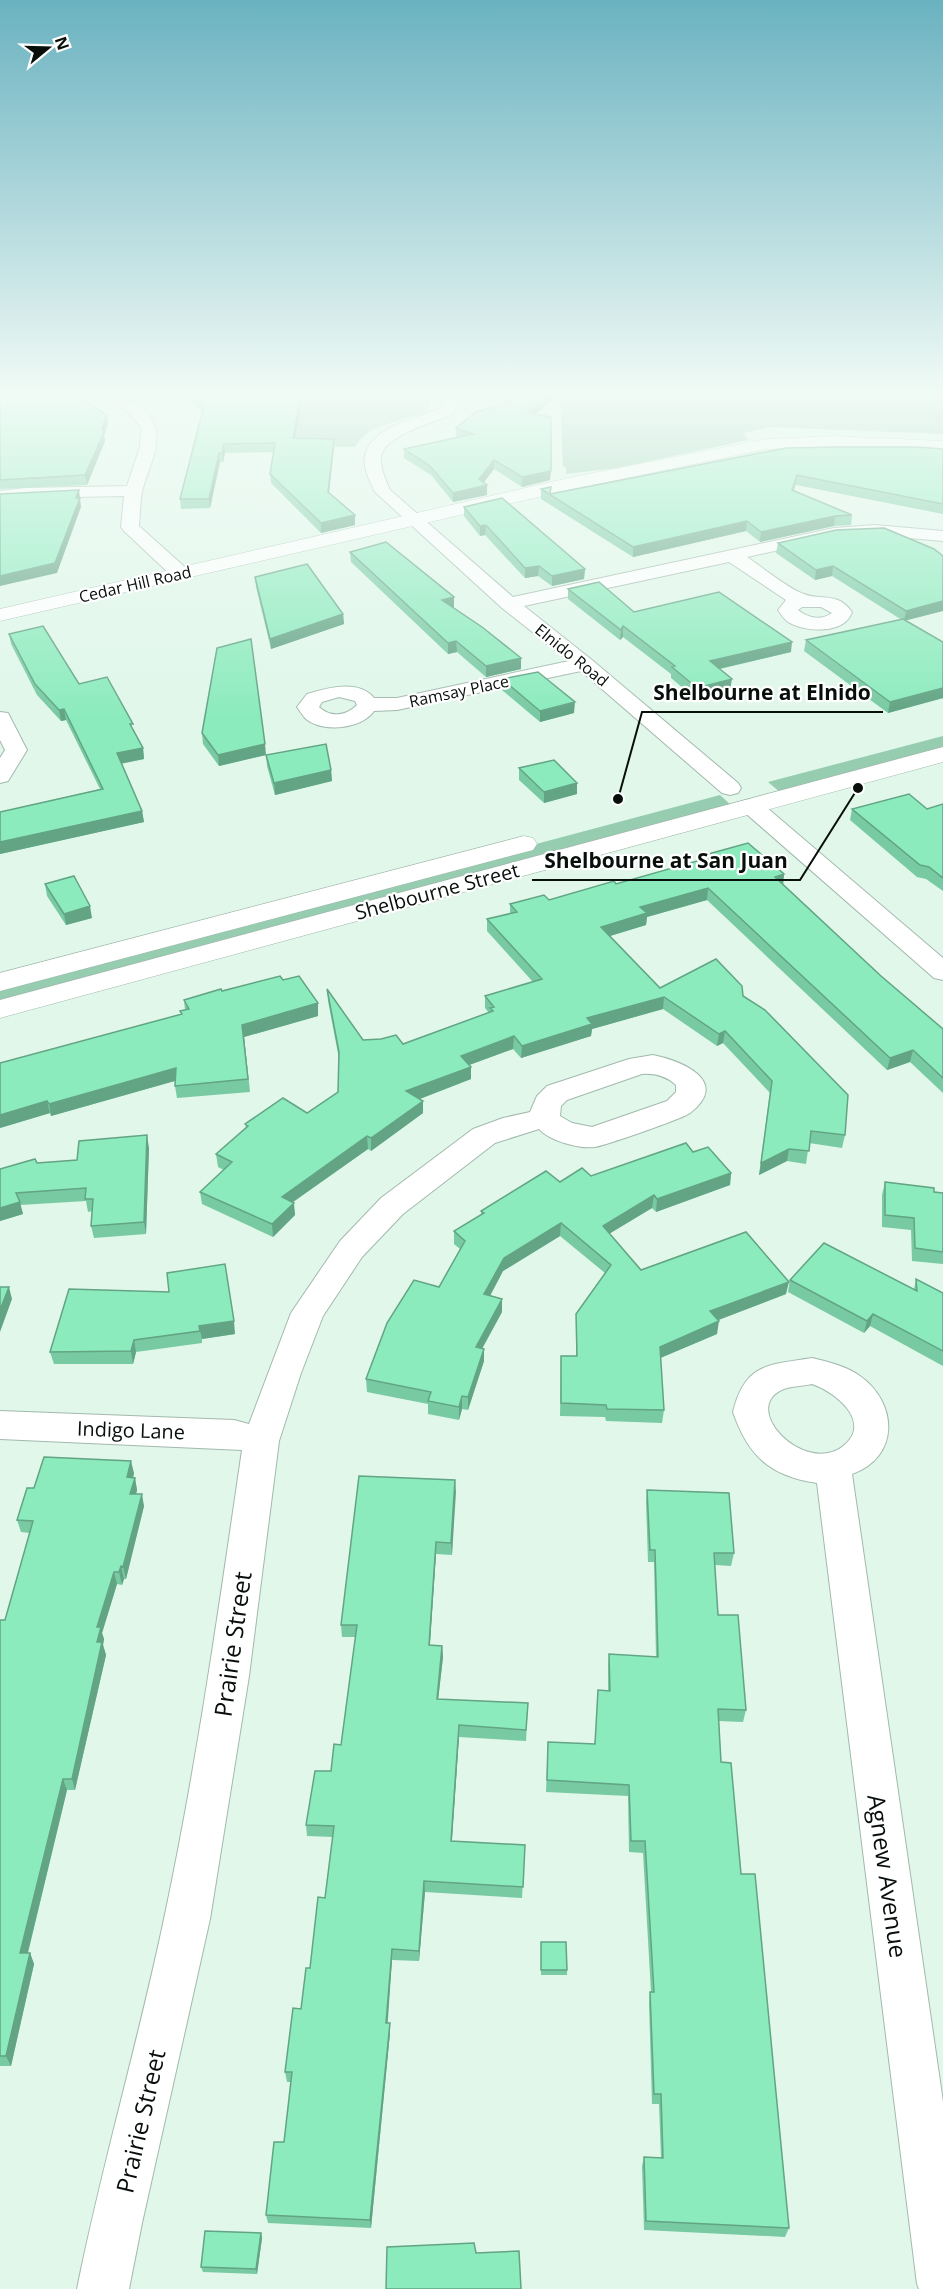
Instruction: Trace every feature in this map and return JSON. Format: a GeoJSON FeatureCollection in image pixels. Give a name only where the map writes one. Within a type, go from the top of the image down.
{"type":"FeatureCollection","features":[{"type":"Feature","properties":{"kind":"main road","name":"Cedar Hill Road"},"geometry":{"type":"LineString","coordinates":[[0,615],[488,503]]}},
{"type":"Feature","properties":{"kind":"main road","name":"Shelbourne Street"},"geometry":{"type":"LineString","coordinates":[[0,982],[943,732]]}},
{"type":"Feature","properties":{"kind":"main road","name":"Shelbourne Street"},"geometry":{"type":"LineString","coordinates":[[0,1009],[943,754]]}},
{"type":"Feature","properties":{"kind":"main road"},"geometry":{"type":"LineString","coordinates":[[730,788],[751,806]]}},
{"type":"Feature","properties":{"kind":"street"},"geometry":{"type":"LineString","coordinates":[[133,503],[130,527],[180,573]]}},
{"type":"Feature","properties":{"kind":"street","name":"Elnido Road"},"geometry":{"type":"LineString","coordinates":[[395,503],[509,604],[585,664],[730,788]]}},
{"type":"Feature","properties":{"kind":"street"},"geometry":{"type":"LineString","coordinates":[[509,604],[857,530],[900,531],[943,536]]}},
{"type":"Feature","properties":{"kind":"street"},"geometry":{"type":"LineString","coordinates":[[731,555],[801,601]]}},
{"type":"Feature","properties":{"kind":"street","name":"Ramsay Place"},"geometry":{"type":"LineString","coordinates":[[368,705],[397,704],[585,664]]}},
{"type":"Feature","properties":{"kind":"street"},"geometry":{"type":"LineString","coordinates":[[0,718],[16,750],[0,776]]}},
{"type":"Feature","properties":{"kind":"street"},"geometry":{"type":"LineString","coordinates":[[751,806],[943,972]]}},
{"type":"Feature","properties":{"kind":"street","name":"Prairie Street"},"geometry":{"type":"LineString","coordinates":[[103,2289],[116,2223],[187,1919],[229,1676],[261,1441],[284,1373],[308,1313],[351,1249],[392,1206],[484,1136],[513,1125],[546,1119]]}},
{"type":"Feature","properties":{"kind":"street","name":"Indigo Lane"},"geometry":{"type":"LineString","coordinates":[[0,1425],[234,1434],[261,1441]]}},
{"type":"Feature","properties":{"kind":"street","name":"Agnew Avenue"},"geometry":{"type":"LineString","coordinates":[[833,1467],[943,2284]]}},
{"type":"Feature","properties":{"kind":"green space"},"geometry":{"type":"Polygon","coordinates":[[[943,736],[943,750],[781,793],[768,782],[943,736]]]}},
{"type":"Feature","properties":{"kind":"green space"},"geometry":{"type":"Polygon","coordinates":[[[720,795],[732,806],[0,1004],[0,987],[720,795]]]}},
{"type":"Feature","properties":{"kind":"building"},"geometry":{"type":"Polygon","coordinates":[[[0,503],[78,503],[55,563],[0,576],[0,503]]]}},
{"type":"Feature","properties":{"kind":"building"},"geometry":{"type":"Polygon","coordinates":[[[300,503],[341,503],[355,515],[321,523],[300,503]]]}},
{"type":"Feature","properties":{"kind":"building"},"geometry":{"type":"Polygon","coordinates":[[[482,503],[508,503],[585,569],[552,576],[539,566],[525,568],[486,525],[480,526],[464,507],[482,503]]]}},
{"type":"Feature","properties":{"kind":"building"},"geometry":{"type":"Polygon","coordinates":[[[563,503],[823,503],[852,515],[835,516],[761,532],[747,521],[633,547],[563,503]]]}},
{"type":"Feature","properties":{"kind":"building"},"geometry":{"type":"Polygon","coordinates":[[[884,528],[934,549],[943,556],[943,601],[906,611],[833,566],[816,570],[778,543],[836,530],[884,528]]]}},
{"type":"Feature","properties":{"kind":"building"},"geometry":{"type":"Polygon","coordinates":[[[386,542],[454,597],[442,600],[482,627],[521,658],[486,666],[456,641],[448,643],[350,552],[386,542]]]}},
{"type":"Feature","properties":{"kind":"building"},"geometry":{"type":"Polygon","coordinates":[[[307,564],[343,614],[270,639],[255,577],[307,564]]]}},
{"type":"Feature","properties":{"kind":"building"},"geometry":{"type":"Polygon","coordinates":[[[599,582],[634,612],[719,592],[792,642],[710,661],[732,679],[697,688],[672,667],[675,666],[623,626],[621,630],[568,589],[599,582]]]}},
{"type":"Feature","properties":{"kind":"building"},"geometry":{"type":"Polygon","coordinates":[[[903,619],[943,642],[943,688],[890,702],[806,640],[903,619]]]}},
{"type":"Feature","properties":{"kind":"building"},"geometry":{"type":"Polygon","coordinates":[[[43,626],[79,684],[107,677],[133,724],[130,724],[143,748],[117,753],[142,811],[0,842],[0,812],[103,789],[64,709],[59,710],[35,684],[9,634],[43,626]]]}},
{"type":"Feature","properties":{"kind":"building"},"geometry":{"type":"Polygon","coordinates":[[[251,639],[265,744],[218,755],[202,733],[217,648],[251,639]]]}},
{"type":"Feature","properties":{"kind":"building"},"geometry":{"type":"Polygon","coordinates":[[[538,672],[575,702],[540,711],[502,679],[538,672]]]}},
{"type":"Feature","properties":{"kind":"building"},"geometry":{"type":"Polygon","coordinates":[[[326,744],[331,770],[274,783],[266,755],[326,744]]]}},
{"type":"Feature","properties":{"kind":"building"},"geometry":{"type":"Polygon","coordinates":[[[554,760],[577,783],[544,792],[519,768],[554,760]]]}},
{"type":"Feature","properties":{"kind":"building"},"geometry":{"type":"Polygon","coordinates":[[[909,794],[927,809],[943,804],[943,878],[929,867],[920,865],[852,809],[909,794]]]}},
{"type":"Feature","properties":{"kind":"building"},"geometry":{"type":"Polygon","coordinates":[[[748,843],[784,874],[775,877],[881,976],[943,1029],[943,1078],[913,1050],[890,1058],[708,888],[640,907],[647,913],[601,927],[660,988],[716,959],[742,986],[743,996],[765,1010],[848,1095],[845,1135],[811,1131],[809,1151],[789,1149],[761,1163],[772,1081],[725,1031],[719,1034],[664,997],[587,1018],[592,1024],[522,1046],[514,1036],[461,1056],[471,1067],[406,1091],[423,1101],[371,1138],[367,1136],[282,1197],[294,1203],[272,1224],[200,1192],[232,1162],[216,1154],[248,1126],[245,1124],[283,1098],[307,1113],[338,1092],[339,1052],[327,989],[363,1040],[396,1035],[403,1044],[493,1011],[490,1008],[494,1007],[485,996],[542,979],[487,919],[517,912],[510,904],[544,895],[549,900],[614,881],[616,884],[708,858],[705,855],[748,843]]]}},
{"type":"Feature","properties":{"kind":"building"},"geometry":{"type":"Polygon","coordinates":[[[74,876],[90,906],[64,914],[45,884],[74,876]]]}},
{"type":"Feature","properties":{"kind":"building"},"geometry":{"type":"Polygon","coordinates":[[[280,976],[283,980],[299,976],[318,1003],[242,1025],[248,1079],[175,1086],[176,1068],[49,1104],[47,1101],[0,1115],[0,1063],[182,1014],[180,1011],[189,1009],[184,1000],[280,976]]]}},
{"type":"Feature","properties":{"kind":"building"},"geometry":{"type":"Polygon","coordinates":[[[147,1135],[144,1222],[91,1226],[93,1199],[85,1199],[86,1188],[16,1193],[20,1202],[0,1208],[0,1169],[35,1159],[37,1163],[77,1160],[79,1141],[147,1135]]]}},
{"type":"Feature","properties":{"kind":"building"},"geometry":{"type":"Polygon","coordinates":[[[686,1143],[693,1152],[708,1147],[731,1173],[657,1199],[654,1195],[603,1226],[641,1270],[746,1232],[789,1282],[710,1311],[719,1321],[660,1347],[664,1410],[607,1409],[606,1405],[561,1403],[561,1356],[577,1356],[576,1314],[611,1265],[561,1223],[504,1258],[484,1294],[502,1299],[476,1347],[484,1349],[468,1397],[462,1396],[459,1407],[428,1401],[431,1392],[366,1379],[387,1323],[414,1280],[439,1287],[465,1241],[454,1231],[484,1213],[481,1211],[546,1171],[560,1182],[582,1168],[591,1176],[686,1143]]]}},
{"type":"Feature","properties":{"kind":"building"},"geometry":{"type":"Polygon","coordinates":[[[885,1182],[934,1188],[934,1192],[943,1193],[943,1252],[915,1248],[914,1218],[885,1215],[885,1182]]]}},
{"type":"Feature","properties":{"kind":"building"},"geometry":{"type":"Polygon","coordinates":[[[824,1243],[917,1291],[916,1279],[943,1293],[943,1351],[873,1314],[867,1321],[790,1280],[824,1243]]]}},
{"type":"Feature","properties":{"kind":"building"},"geometry":{"type":"Polygon","coordinates":[[[225,1264],[234,1321],[199,1326],[200,1331],[134,1340],[131,1351],[50,1352],[69,1289],[169,1292],[167,1273],[225,1264]]]}},
{"type":"Feature","properties":{"kind":"building"},"geometry":{"type":"Polygon","coordinates":[[[0,1287],[9,1287],[0,1310],[0,1287]]]}},
{"type":"Feature","properties":{"kind":"building"},"geometry":{"type":"Polygon","coordinates":[[[44,1457],[131,1461],[127,1477],[135,1478],[130,1494],[142,1494],[123,1567],[121,1566],[119,1572],[114,1572],[97,1627],[101,1627],[97,1642],[102,1642],[72,1779],[63,1779],[20,1953],[30,1953],[6,2056],[0,2056],[0,1620],[5,1620],[33,1521],[17,1520],[27,1488],[34,1488],[44,1457]]]}},
{"type":"Feature","properties":{"kind":"building"},"geometry":{"type":"Polygon","coordinates":[[[359,1476],[455,1480],[451,1543],[436,1542],[429,1645],[442,1646],[437,1699],[528,1703],[526,1730],[459,1725],[451,1841],[525,1845],[523,1887],[424,1881],[419,1951],[392,1949],[386,2023],[390,2023],[370,2220],[266,2215],[274,2142],[284,2142],[292,2072],[285,2072],[293,2008],[301,2009],[306,1968],[310,1968],[318,1897],[325,1898],[334,1826],[306,1825],[315,1771],[331,1771],[334,1744],[341,1745],[357,1625],[341,1625],[359,1476]]]}},
{"type":"Feature","properties":{"kind":"building"},"geometry":{"type":"Polygon","coordinates":[[[647,1490],[729,1493],[734,1553],[714,1553],[718,1615],[738,1615],[746,1710],[718,1709],[721,1762],[731,1763],[741,1874],[755,1874],[789,2228],[646,2221],[644,2157],[663,2158],[661,2094],[654,2094],[650,1992],[654,1992],[645,1841],[631,1841],[629,1785],[547,1780],[548,1742],[595,1744],[598,1690],[610,1691],[609,1654],[658,1657],[655,1550],[650,1550],[647,1490]]]}},
{"type":"Feature","properties":{"kind":"building"},"geometry":{"type":"Polygon","coordinates":[[[541,1942],[566,1942],[567,1970],[541,1970],[541,1942]]]}},
{"type":"Feature","properties":{"kind":"building"},"geometry":{"type":"Polygon","coordinates":[[[205,2231],[261,2233],[256,2269],[201,2267],[205,2231]]]}},
{"type":"Feature","properties":{"kind":"building"},"geometry":{"type":"Polygon","coordinates":[[[474,2243],[476,2253],[519,2251],[521,2289],[386,2289],[387,2247],[474,2243]]]}},
{"type":"Feature","properties":{"kind":"place","name":"Shelbourne at San Juan"},"geometry":{"type":"Point","coordinates":[858,788]}},
{"type":"Feature","properties":{"kind":"place","name":"Shelbourne at Elnido"},"geometry":{"type":"Point","coordinates":[618,799]}}]}
